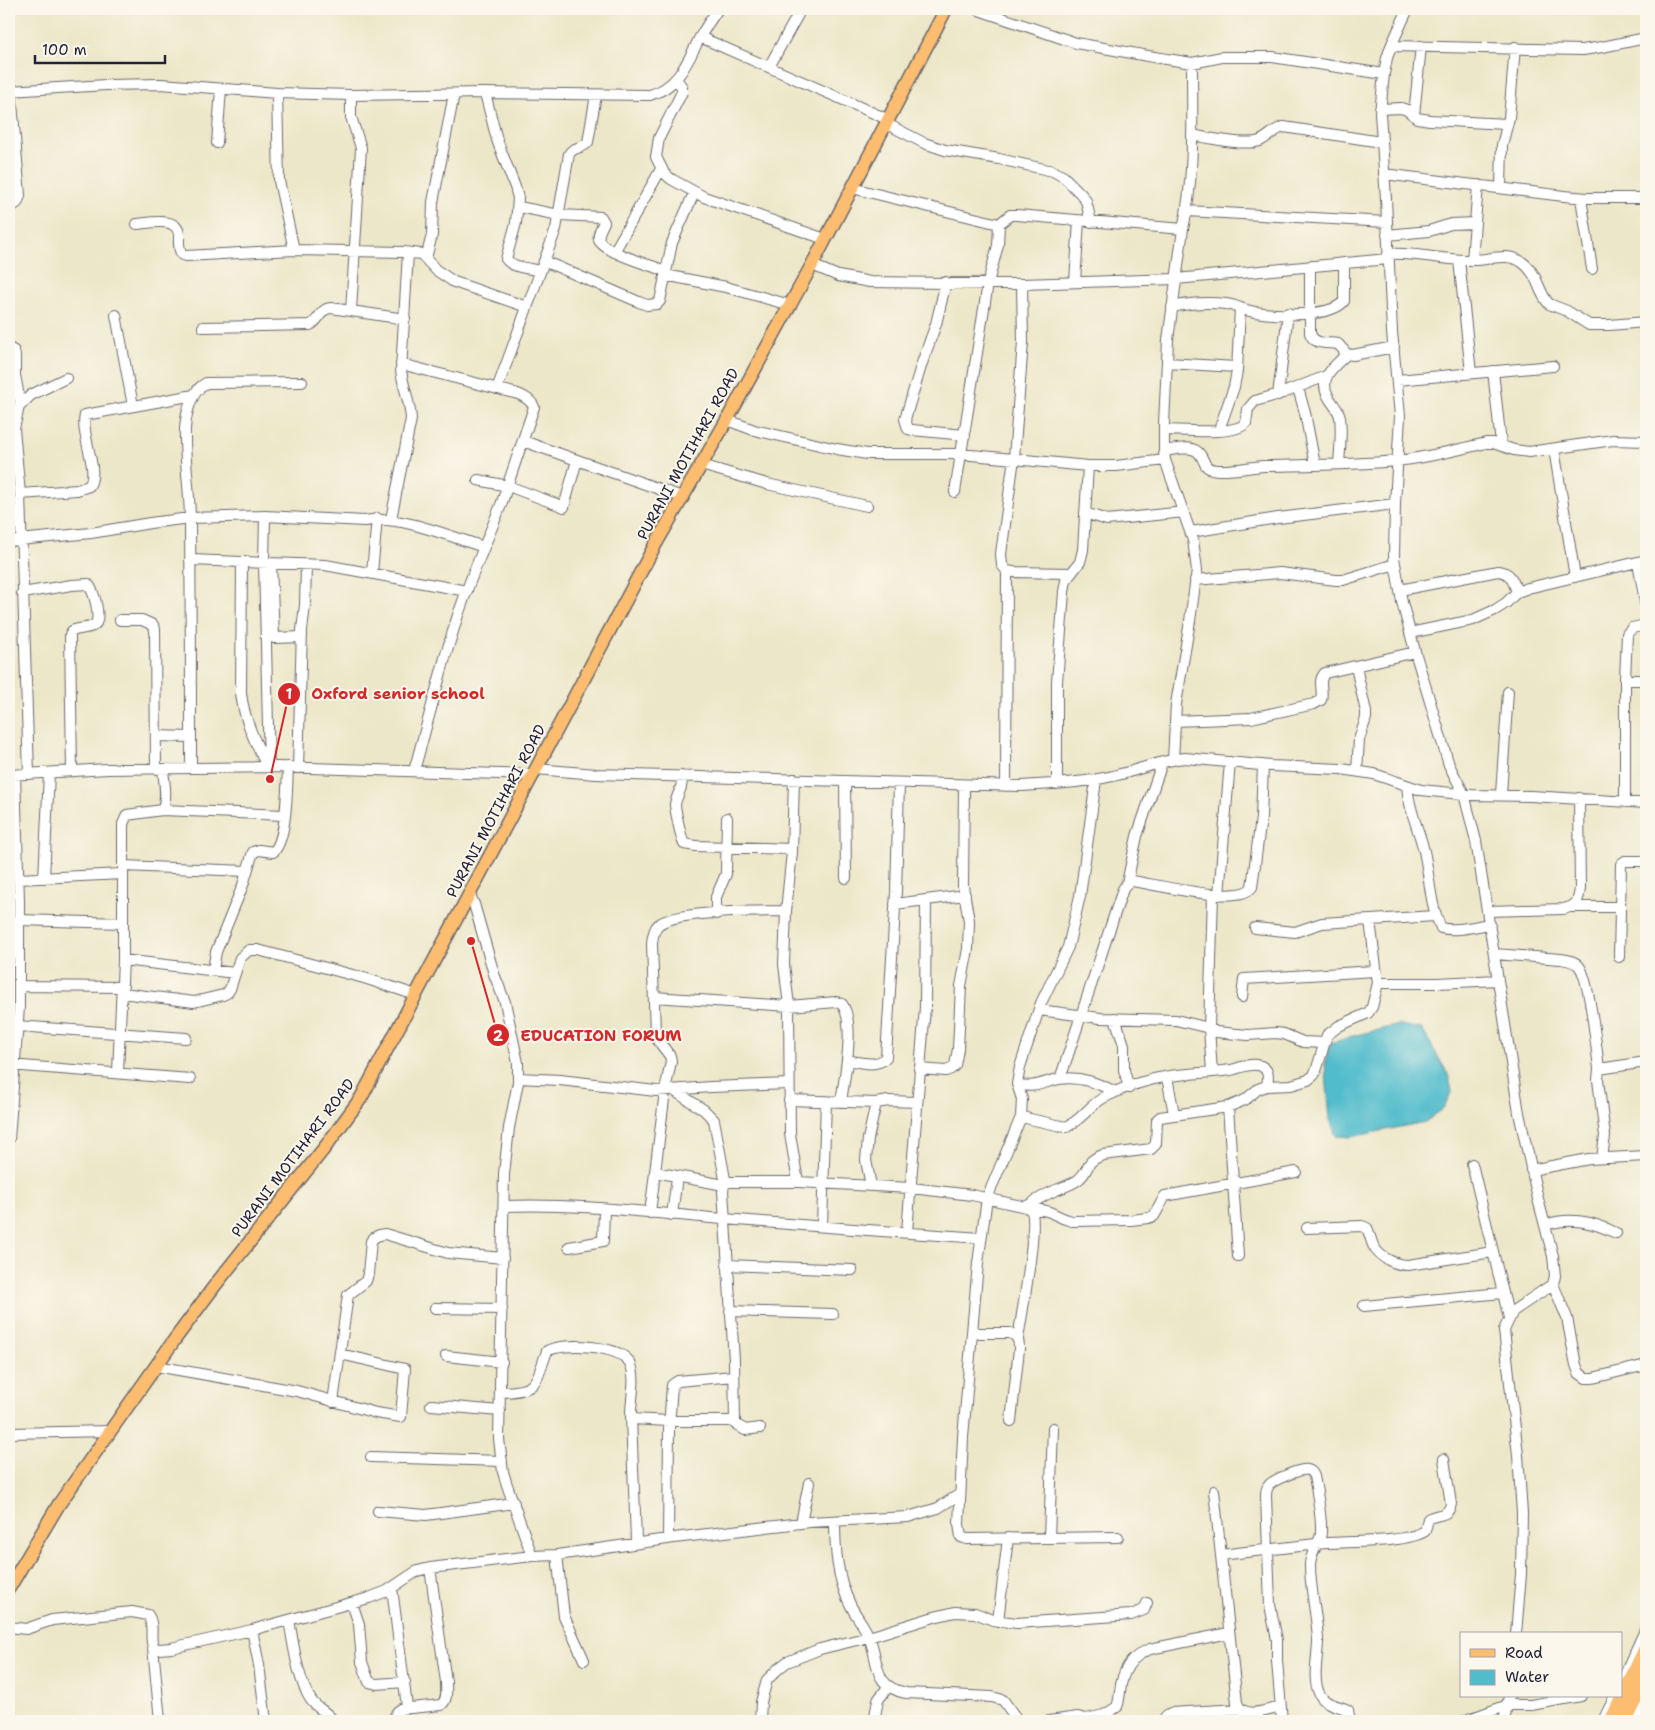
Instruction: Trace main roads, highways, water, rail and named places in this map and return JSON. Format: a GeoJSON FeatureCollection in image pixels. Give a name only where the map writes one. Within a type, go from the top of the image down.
{"type":"FeatureCollection","features":[{"type":"Feature","properties":{"kind":"highway"},"geometry":{"type":"LineString","coordinates":[[1612,1721],[1632,1683],[1646,1648]]}},
{"type":"Feature","properties":{"kind":"highway"},"geometry":{"type":"LineString","coordinates":[[1625,1721],[1632,1683]]}},
{"type":"Feature","properties":{"kind":"main road","name":"PURANI MOTIHARI ROAD"},"geometry":{"type":"LineString","coordinates":[[9,1588],[59,1504],[156,1366],[202,1302],[354,1110],[370,1084],[534,772],[682,497],[727,420],[812,265],[946,9]]}},
{"type":"Feature","properties":{"kind":"water"},"geometry":{"type":"Polygon","coordinates":[[[1399,1025],[1422,1029],[1448,1074],[1452,1091],[1443,1109],[1425,1122],[1351,1137],[1336,1136],[1330,1120],[1325,1063],[1330,1044],[1352,1036],[1399,1025]]]}},
{"type":"Feature","properties":{"kind":"place","name":"Oxford senior school"},"geometry":{"type":"Point","coordinates":[270,779]}},
{"type":"Feature","properties":{"kind":"place","name":"EDUCATION FORUM"},"geometry":{"type":"Point","coordinates":[471,941]}}]}
